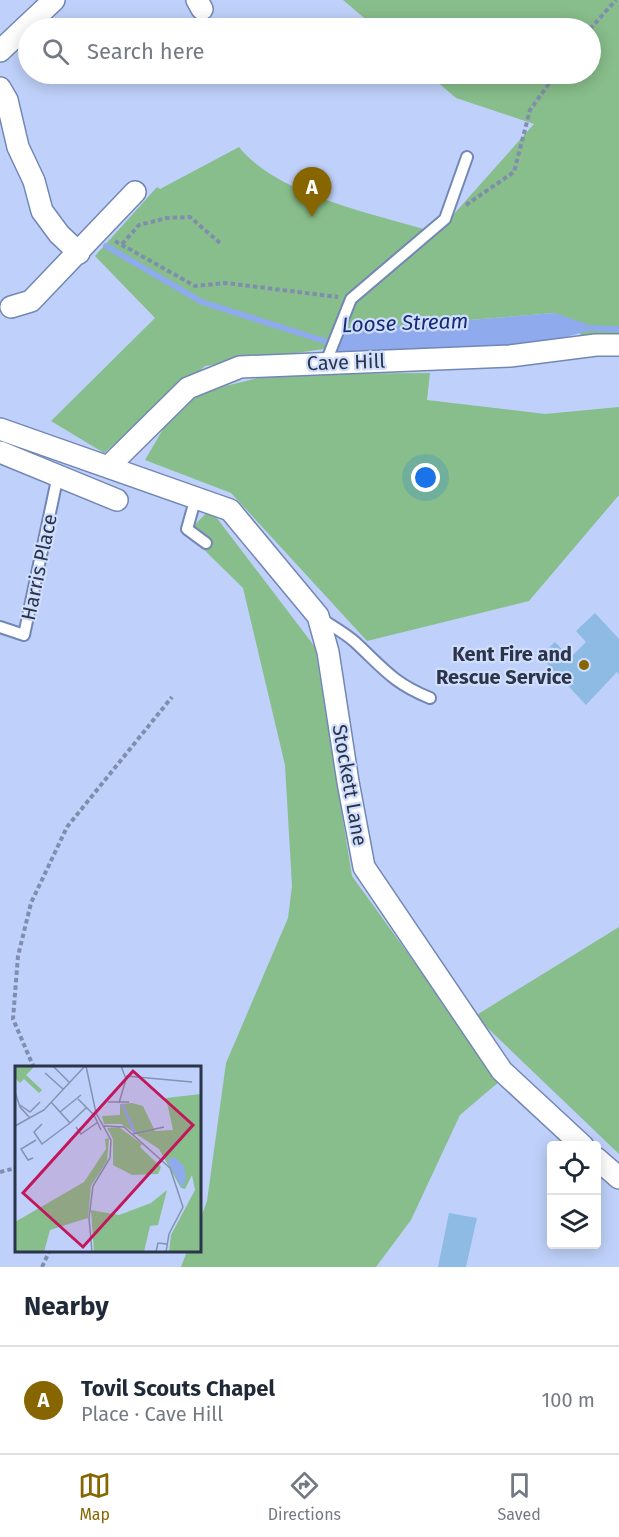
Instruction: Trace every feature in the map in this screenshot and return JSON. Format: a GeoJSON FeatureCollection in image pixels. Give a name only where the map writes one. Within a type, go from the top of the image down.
{"type":"FeatureCollection","features":[{"type":"Feature","properties":{"kind":"street"},"geometry":{"type":"LineString","coordinates":[[35,18],[54,0]]}},
{"type":"Feature","properties":{"kind":"street"},"geometry":{"type":"LineString","coordinates":[[0,51],[18,34]]}},
{"type":"Feature","properties":{"kind":"street"},"geometry":{"type":"LineString","coordinates":[[0,88],[8,100],[18,147],[34,181],[42,211],[58,234],[79,253]]}},
{"type":"Feature","properties":{"kind":"street"},"geometry":{"type":"LineString","coordinates":[[11,307],[31,301],[135,192]]}},
{"type":"Feature","properties":{"kind":"street","name":"Cave Hill"},"geometry":{"type":"LineString","coordinates":[[109,466],[188,388],[240,367],[510,356],[596,345],[619,345]]}},
{"type":"Feature","properties":{"kind":"street","name":"Stockett Lane"},"geometry":{"type":"LineString","coordinates":[[0,429],[230,510],[318,616],[328,652],[364,867],[502,1071],[578,1141]]}},
{"type":"Feature","properties":{"kind":"street"},"geometry":{"type":"LineString","coordinates":[[0,452],[117,500]]}},
{"type":"Feature","properties":{"kind":"street"},"geometry":{"type":"LineString","coordinates":[[601,1162],[619,1178]]}},
{"type":"Feature","properties":{"kind":"lane"},"geometry":{"type":"LineString","coordinates":[[326,362],[351,299],[445,219],[467,157]]}},
{"type":"Feature","properties":{"kind":"lane","name":"Harris Place"},"geometry":{"type":"LineString","coordinates":[[0,627],[24,635],[58,474]]}},
{"type":"Feature","properties":{"kind":"lane"},"geometry":{"type":"LineString","coordinates":[[196,497],[187,529],[206,543]]}},
{"type":"Feature","properties":{"kind":"lane"},"geometry":{"type":"LineString","coordinates":[[318,616],[354,641],[383,672],[405,688],[430,698]]}},
{"type":"Feature","properties":{"kind":"path"},"geometry":{"type":"LineString","coordinates":[[600,18],[616,0]]}},
{"type":"Feature","properties":{"kind":"path"},"geometry":{"type":"LineString","coordinates":[[445,219],[514,172],[530,110],[549,84]]}},
{"type":"Feature","properties":{"kind":"path"},"geometry":{"type":"LineString","coordinates":[[122,244],[139,225],[166,218],[190,217],[221,244]]}},
{"type":"Feature","properties":{"kind":"path"},"geometry":{"type":"LineString","coordinates":[[94,236],[122,244],[175,276],[195,285],[226,283],[351,299]]}},
{"type":"Feature","properties":{"kind":"path"},"geometry":{"type":"LineString","coordinates":[[33,1066],[13,1018],[18,956],[31,903],[67,827],[172,697]]}},
{"type":"Feature","properties":{"kind":"path"},"geometry":{"type":"LineString","coordinates":[[0,1172],[15,1168]]}},
{"type":"Feature","properties":{"kind":"path"},"geometry":{"type":"LineString","coordinates":[[42,1267],[50,1252]]}},
{"type":"Feature","properties":{"kind":"green space"},"geometry":{"type":"Polygon","coordinates":[[[343,0],[619,0],[619,338],[585,338],[555,313],[344,330],[324,349],[205,366],[104,453],[51,421],[155,318],[95,256],[157,187],[160,189],[239,147],[256,164],[303,191],[437,233],[534,124],[456,98],[440,84],[601,84],[601,18],[364,18],[343,0]]]}},
{"type":"Feature","properties":{"kind":"green space"},"geometry":{"type":"Polygon","coordinates":[[[430,373],[427,400],[545,414],[619,407],[619,495],[529,601],[367,641],[231,493],[145,460],[173,412],[205,391],[274,374],[430,373]]]}},
{"type":"Feature","properties":{"kind":"green space"},"geometry":{"type":"Polygon","coordinates":[[[210,509],[315,647],[352,876],[500,1081],[460,1115],[411,1220],[376,1267],[181,1267],[187,1252],[201,1252],[201,1217],[207,1201],[226,1063],[288,918],[292,886],[285,765],[243,588],[187,533],[210,509]]]}},
{"type":"Feature","properties":{"kind":"green space"},"geometry":{"type":"Polygon","coordinates":[[[619,927],[619,1154],[475,1016],[619,927]]]}},
{"type":"Feature","properties":{"kind":"water"},"geometry":{"type":"Polygon","coordinates":[[[555,313],[598,328],[548,342],[336,357],[344,330],[555,313]]]}},
{"type":"Feature","properties":{"kind":"building","name":"Kent Fire and Rescue Service"},"geometry":{"type":"Polygon","coordinates":[[[595,613],[619,639],[619,675],[617,672],[586,705],[540,656],[555,642],[570,658],[586,642],[576,631],[595,613]]]}},
{"type":"Feature","properties":{"kind":"building"},"geometry":{"type":"Polygon","coordinates":[[[449,1213],[477,1218],[466,1267],[438,1267],[449,1213]]]}},
{"type":"Feature","properties":{"kind":"waterway","name":"Loose Stream"},"geometry":{"type":"LineString","coordinates":[[106,246],[202,302],[334,344]]}},
{"type":"Feature","properties":{"kind":"waterway","name":"Loose Stream"},"geometry":{"type":"LineString","coordinates":[[590,328],[619,329]]}},
{"type":"Feature","properties":{"kind":"place","name":"Tovil Scouts Chapel"},"geometry":{"type":"Point","coordinates":[312,217]}},
{"type":"Feature","properties":{"kind":"place","name":"Kent Fire and Rescue Service"},"geometry":{"type":"Point","coordinates":[584,665]}}]}
